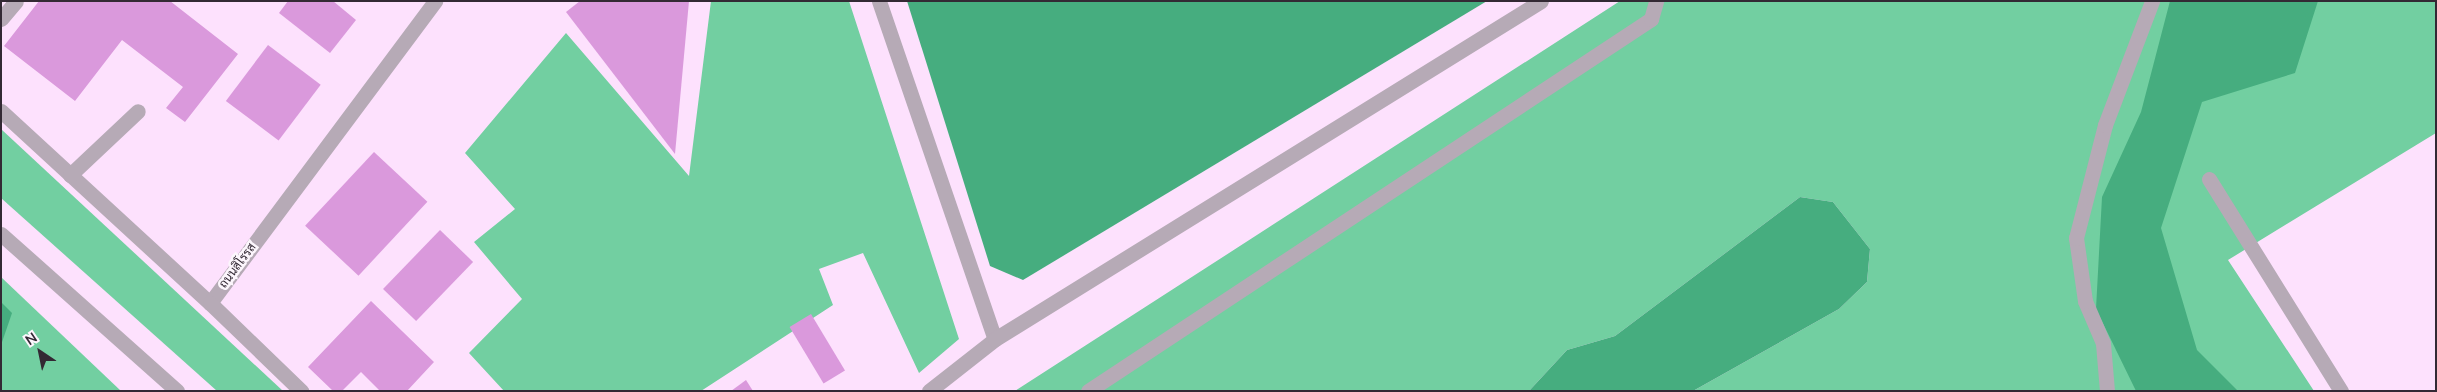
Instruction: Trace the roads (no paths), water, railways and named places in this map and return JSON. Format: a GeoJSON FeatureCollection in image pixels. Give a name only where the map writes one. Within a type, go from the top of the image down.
{"type":"FeatureCollection","features":[{"type":"Feature","properties":{"kind":"street"},"geometry":{"type":"LineString","coordinates":[[1,19],[16,1]]}},
{"type":"Feature","properties":{"kind":"street","name":"ถนนสิโรรส"},"geometry":{"type":"LineString","coordinates":[[210,303],[435,1]]}},
{"type":"Feature","properties":{"kind":"street"},"geometry":{"type":"LineString","coordinates":[[879,1],[995,339]]}},
{"type":"Feature","properties":{"kind":"street"},"geometry":{"type":"LineString","coordinates":[[929,391],[995,339],[1541,1]]}},
{"type":"Feature","properties":{"kind":"street"},"geometry":{"type":"LineString","coordinates":[[1088,391],[1651,19],[1656,1]]}},
{"type":"Feature","properties":{"kind":"street"},"geometry":{"type":"LineString","coordinates":[[2107,391],[2103,343],[2085,301],[2076,238],[2105,126],[2152,1]]}},
{"type":"Feature","properties":{"kind":"street"},"geometry":{"type":"LineString","coordinates":[[1,111],[210,303],[301,391]]}},
{"type":"Feature","properties":{"kind":"street"},"geometry":{"type":"LineString","coordinates":[[70,175],[138,111]]}},
{"type":"Feature","properties":{"kind":"street"},"geometry":{"type":"LineString","coordinates":[[2209,178],[2341,391]]}},
{"type":"Feature","properties":{"kind":"street"},"geometry":{"type":"LineString","coordinates":[[1,234],[177,391]]}}]}
